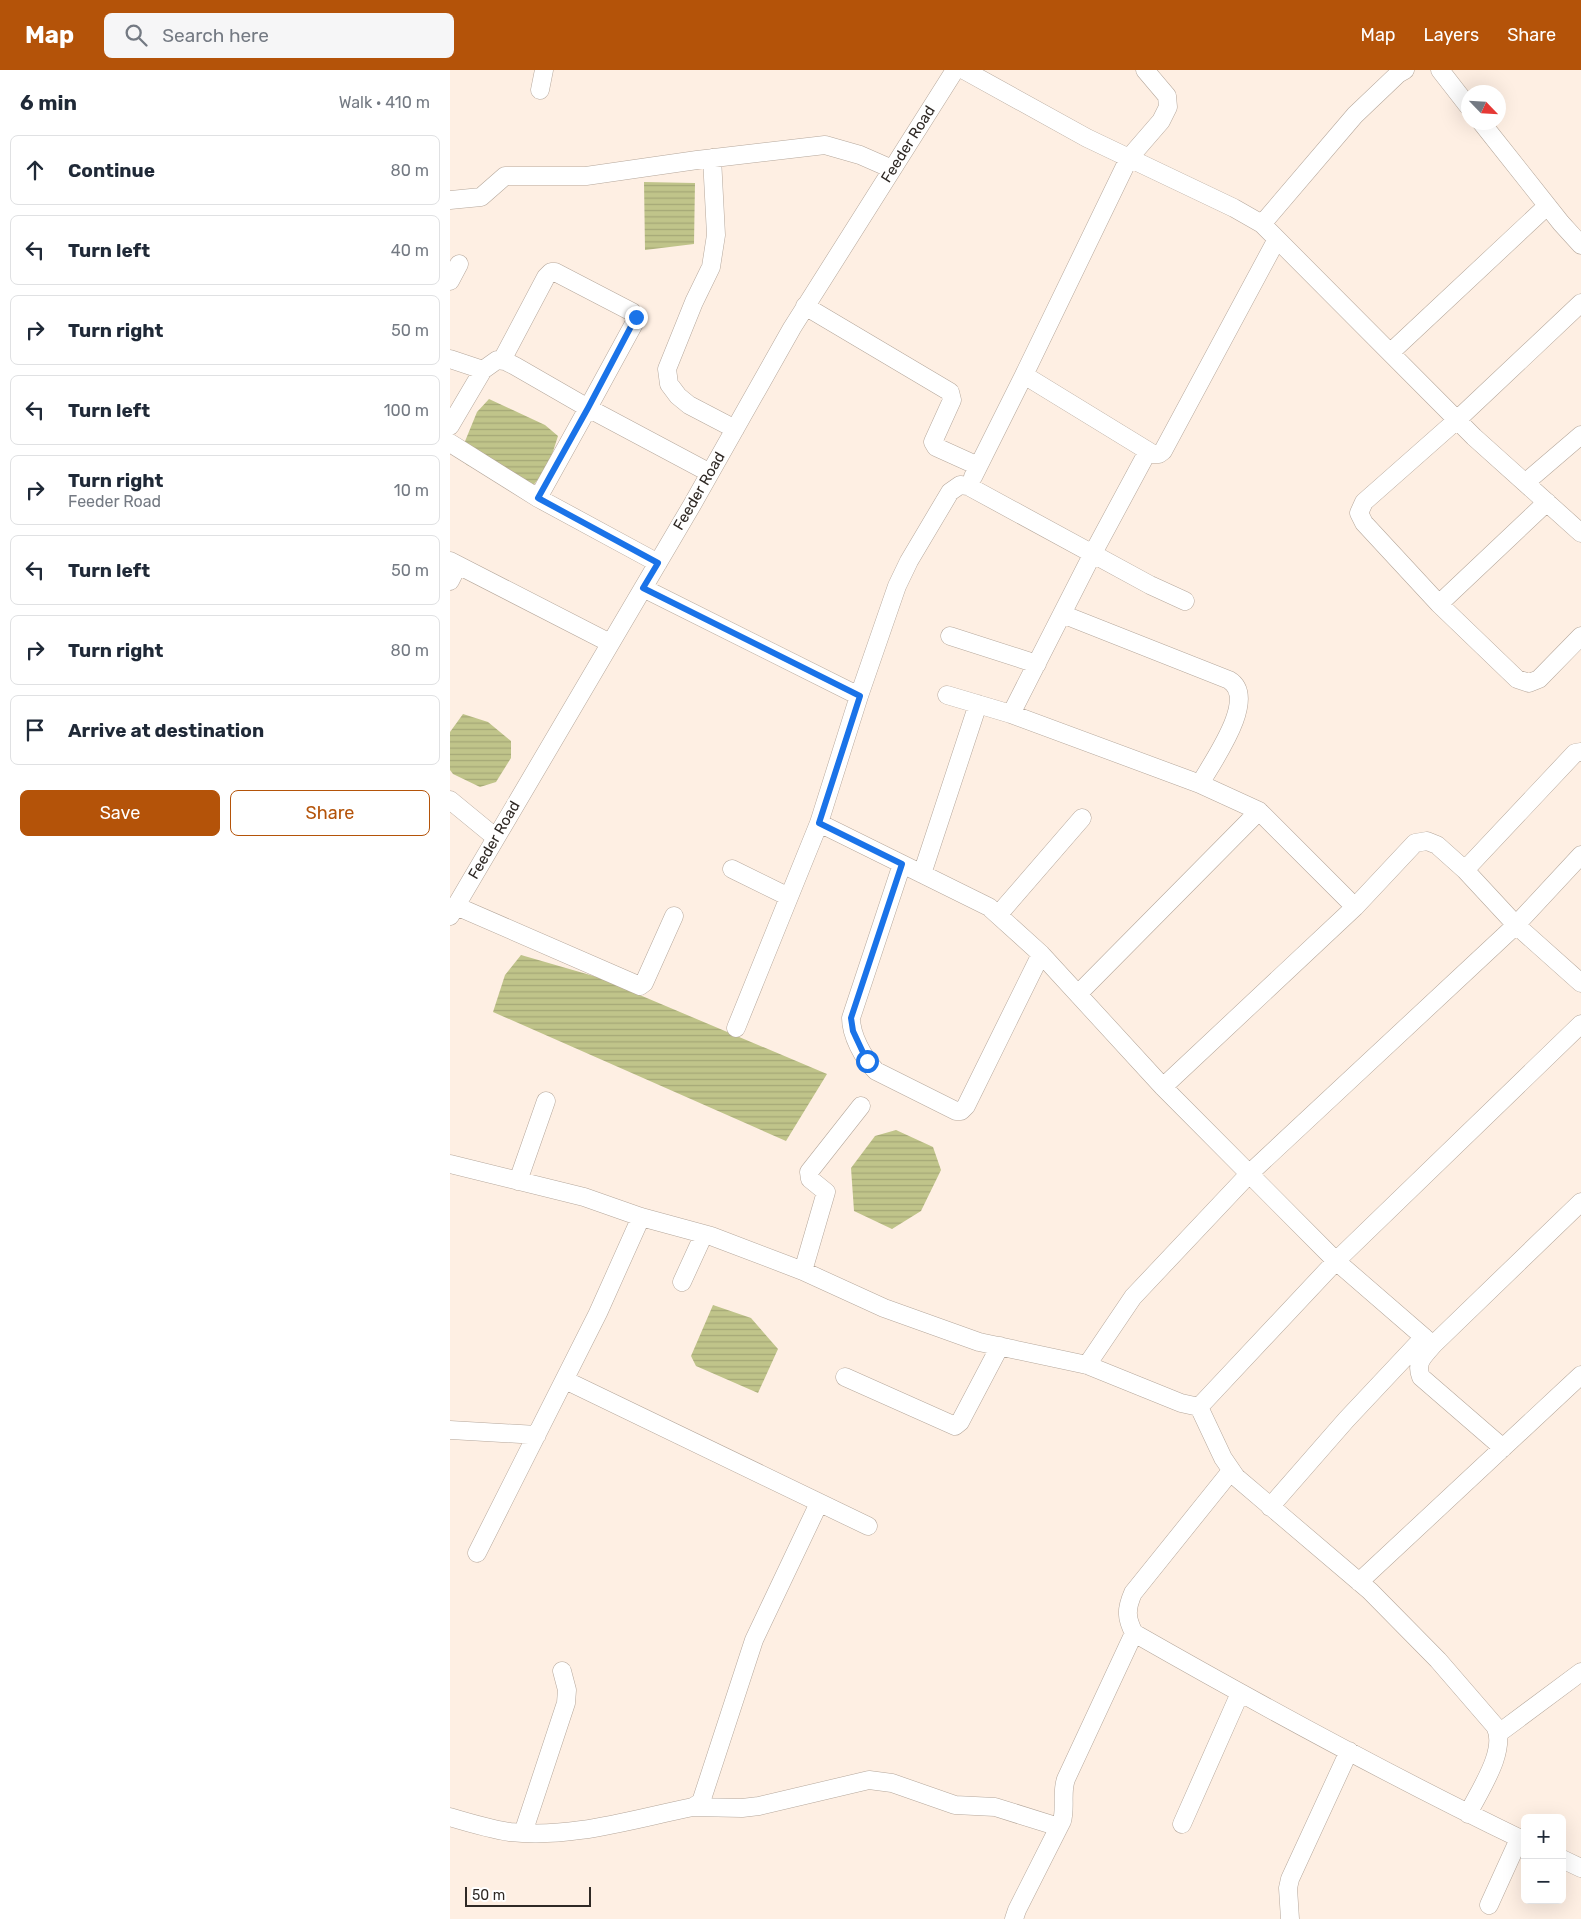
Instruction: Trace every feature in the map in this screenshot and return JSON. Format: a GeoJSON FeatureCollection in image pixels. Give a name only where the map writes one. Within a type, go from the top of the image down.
{"type":"FeatureCollection","features":[{"type":"Feature","properties":{"kind":"street"},"geometry":{"type":"LineString","coordinates":[[540,90],[544,70]]}},
{"type":"Feature","properties":{"kind":"street","name":"Feeder Road"},"geometry":{"type":"LineString","coordinates":[[453,911],[658,563],[805,306],[955,70]]}},
{"type":"Feature","properties":{"kind":"street"},"geometry":{"type":"LineString","coordinates":[[964,70],[1087,138],[1234,208],[1262,224],[1474,437],[1581,533]]}},
{"type":"Feature","properties":{"kind":"street"},"geometry":{"type":"LineString","coordinates":[[968,486],[1129,158],[1161,121],[1168,107],[1167,96],[1145,70]]}},
{"type":"Feature","properties":{"kind":"street"},"geometry":{"type":"LineString","coordinates":[[1262,224],[1356,114],[1405,70]]}},
{"type":"Feature","properties":{"kind":"street"},"geometry":{"type":"LineString","coordinates":[[1440,70],[1461,97]]}},
{"type":"Feature","properties":{"kind":"street"},"geometry":{"type":"LineString","coordinates":[[1488,130],[1547,206],[1581,245]]}},
{"type":"Feature","properties":{"kind":"street"},"geometry":{"type":"LineString","coordinates":[[450,200],[481,197],[505,176],[586,176],[712,158],[825,145],[860,155],[892,169]]}},
{"type":"Feature","properties":{"kind":"street"},"geometry":{"type":"LineString","coordinates":[[712,158],[716,236],[711,267],[694,302],[667,369],[669,384],[678,396],[689,405],[735,430]]}},
{"type":"Feature","properties":{"kind":"street"},"geometry":{"type":"LineString","coordinates":[[1391,352],[1547,206]]}},
{"type":"Feature","properties":{"kind":"street"},"geometry":{"type":"LineString","coordinates":[[1024,375],[1156,455],[1163,451],[1277,238]]}},
{"type":"Feature","properties":{"kind":"street"},"geometry":{"type":"LineString","coordinates":[[450,282],[459,264]]}},
{"type":"Feature","properties":{"kind":"street"},"geometry":{"type":"LineString","coordinates":[[502,360],[546,277],[551,272],[555,272],[632,312],[636,317],[538,498]]}},
{"type":"Feature","properties":{"kind":"street"},"geometry":{"type":"LineString","coordinates":[[1581,303],[1458,419],[1364,502],[1360,513],[1364,523],[1438,604],[1511,675],[1522,682],[1529,683],[1539,679],[1581,636]]}},
{"type":"Feature","properties":{"kind":"street"},"geometry":{"type":"LineString","coordinates":[[805,306],[950,392],[952,400],[933,442],[936,447],[978,466]]}},
{"type":"Feature","properties":{"kind":"street"},"geometry":{"type":"LineString","coordinates":[[450,359],[483,370]]}},
{"type":"Feature","properties":{"kind":"street"},"geometry":{"type":"LineString","coordinates":[[450,426],[483,370],[497,360],[502,360],[710,473]]}},
{"type":"Feature","properties":{"kind":"street"},"geometry":{"type":"LineString","coordinates":[[1525,483],[1581,435]]}},
{"type":"Feature","properties":{"kind":"street"},"geometry":{"type":"LineString","coordinates":[[450,443],[538,498],[658,563]]}},
{"type":"Feature","properties":{"kind":"street"},"geometry":{"type":"LineString","coordinates":[[1011,714],[1092,555],[1148,451]]}},
{"type":"Feature","properties":{"kind":"street"},"geometry":{"type":"LineString","coordinates":[[736,1028],[819,823],[897,586],[950,492],[960,485],[968,486],[1150,586],[1185,601]]}},
{"type":"Feature","properties":{"kind":"street"},"geometry":{"type":"LineString","coordinates":[[1438,604],[1547,502]]}},
{"type":"Feature","properties":{"kind":"street"},"geometry":{"type":"LineString","coordinates":[[453,569],[610,643]]}},
{"type":"Feature","properties":{"kind":"street"},"geometry":{"type":"LineString","coordinates":[[643,588],[860,696]]}},
{"type":"Feature","properties":{"kind":"street"},"geometry":{"type":"LineString","coordinates":[[1062,614],[1229,680],[1237,686],[1239,691],[1237,714],[1200,784]]}},
{"type":"Feature","properties":{"kind":"street"},"geometry":{"type":"LineString","coordinates":[[950,636],[1037,664]]}},
{"type":"Feature","properties":{"kind":"street"},"geometry":{"type":"LineString","coordinates":[[948,695],[1011,714],[1200,784],[1259,811],[1355,906]]}},
{"type":"Feature","properties":{"kind":"street"},"geometry":{"type":"LineString","coordinates":[[922,874],[978,704]]}},
{"type":"Feature","properties":{"kind":"street"},"geometry":{"type":"LineString","coordinates":[[1465,870],[1575,753],[1581,752]]}},
{"type":"Feature","properties":{"kind":"street"},"geometry":{"type":"LineString","coordinates":[[450,800],[495,838]]}},
{"type":"Feature","properties":{"kind":"street"},"geometry":{"type":"LineString","coordinates":[[1078,994],[1259,811]]}},
{"type":"Feature","properties":{"kind":"street"},"geometry":{"type":"LineString","coordinates":[[998,915],[1082,818]]}},
{"type":"Feature","properties":{"kind":"street"},"geometry":{"type":"LineString","coordinates":[[819,823],[989,907],[1041,954],[1163,1087],[1336,1261],[1429,1341]]}},
{"type":"Feature","properties":{"kind":"street"},"geometry":{"type":"LineString","coordinates":[[1163,1087],[1355,906],[1416,843],[1427,841],[1437,845],[1465,870],[1516,925],[1581,983]]}},
{"type":"Feature","properties":{"kind":"street"},"geometry":{"type":"LineString","coordinates":[[1087,1365],[1133,1297],[1250,1173],[1516,925],[1581,855]]}},
{"type":"Feature","properties":{"kind":"street"},"geometry":{"type":"LineString","coordinates":[[902,864],[851,1018],[853,1031],[867,1061],[876,1071],[956,1111],[961,1111],[966,1106],[1041,954]]}},
{"type":"Feature","properties":{"kind":"street"},"geometry":{"type":"LineString","coordinates":[[732,869],[789,898]]}},
{"type":"Feature","properties":{"kind":"street"},"geometry":{"type":"LineString","coordinates":[[453,911],[640,986],[644,983],[674,916]]}},
{"type":"Feature","properties":{"kind":"street"},"geometry":{"type":"LineString","coordinates":[[1199,1406],[1336,1261],[1581,1024]]}},
{"type":"Feature","properties":{"kind":"street"},"geometry":{"type":"LineString","coordinates":[[518,1181],[546,1101]]}},
{"type":"Feature","properties":{"kind":"street"},"geometry":{"type":"LineString","coordinates":[[803,1271],[826,1194],[824,1189],[810,1179],[809,1172],[861,1106]]}},
{"type":"Feature","properties":{"kind":"street"},"geometry":{"type":"LineString","coordinates":[[450,1164],[584,1197],[641,1217],[704,1234],[803,1271],[884,1308],[979,1342],[1087,1365],[1181,1404],[1199,1406]]}},
{"type":"Feature","properties":{"kind":"street"},"geometry":{"type":"LineString","coordinates":[[1270,1507],[1346,1420],[1581,1202]]}},
{"type":"Feature","properties":{"kind":"street"},"geometry":{"type":"LineString","coordinates":[[477,1553],[608,1292],[641,1217]]}},
{"type":"Feature","properties":{"kind":"street"},"geometry":{"type":"LineString","coordinates":[[682,1282],[704,1234]]}},
{"type":"Feature","properties":{"kind":"street"},"geometry":{"type":"LineString","coordinates":[[1429,1341],[1420,1361],[1418,1370],[1421,1377],[1503,1448]]}},
{"type":"Feature","properties":{"kind":"street"},"geometry":{"type":"LineString","coordinates":[[845,1377],[955,1426],[960,1422],[1000,1346]]}},
{"type":"Feature","properties":{"kind":"street"},"geometry":{"type":"LineString","coordinates":[[565,1380],[868,1526]]}},
{"type":"Feature","properties":{"kind":"street"},"geometry":{"type":"LineString","coordinates":[[1359,1582],[1503,1448],[1579,1382]]}},
{"type":"Feature","properties":{"kind":"street"},"geometry":{"type":"LineString","coordinates":[[1199,1406],[1222,1458],[1231,1471],[1270,1507],[1359,1582],[1438,1660],[1495,1726],[1499,1733],[1499,1749],[1468,1814]]}},
{"type":"Feature","properties":{"kind":"street"},"geometry":{"type":"LineString","coordinates":[[450,1430],[537,1435]]}},
{"type":"Feature","properties":{"kind":"street"},"geometry":{"type":"LineString","coordinates":[[1231,1471],[1133,1593],[1127,1613],[1128,1622],[1134,1633],[1240,1693],[1468,1814],[1521,1840]]}},
{"type":"Feature","properties":{"kind":"street"},"geometry":{"type":"LineString","coordinates":[[692,1807],[701,1802],[704,1795],[754,1640],[819,1503]]}},
{"type":"Feature","properties":{"kind":"street"},"geometry":{"type":"LineString","coordinates":[[1014,1919],[1064,1815],[1064,1786],[1066,1779],[1134,1633]]}},
{"type":"Feature","properties":{"kind":"street"},"geometry":{"type":"LineString","coordinates":[[523,1833],[566,1703],[567,1690],[562,1670]]}},
{"type":"Feature","properties":{"kind":"street"},"geometry":{"type":"LineString","coordinates":[[1499,1733],[1581,1672]]}},
{"type":"Feature","properties":{"kind":"street"},"geometry":{"type":"LineString","coordinates":[[1182,1824],[1240,1693]]}},
{"type":"Feature","properties":{"kind":"street"},"geometry":{"type":"LineString","coordinates":[[1290,1919],[1288,1888],[1290,1878],[1349,1751]]}},
{"type":"Feature","properties":{"kind":"street"},"geometry":{"type":"LineString","coordinates":[[450,1817],[509,1832],[573,1832],[692,1807],[742,1808],[759,1806],[869,1780],[892,1783],[955,1805],[995,1807],[1059,1827]]}},
{"type":"Feature","properties":{"kind":"street"},"geometry":{"type":"LineString","coordinates":[[1489,1906],[1521,1842]]}},
{"type":"Feature","properties":{"kind":"shaded area"},"geometry":{"type":"Polygon","coordinates":[[[644,182],[695,183],[694,244],[645,250],[644,182]]]}},
{"type":"Feature","properties":{"kind":"shaded area"},"geometry":{"type":"Polygon","coordinates":[[[489,399],[545,425],[558,436],[548,467],[531,488],[521,488],[467,465],[459,456],[477,412],[489,399]]]}},
{"type":"Feature","properties":{"kind":"shaded area"},"geometry":{"type":"Polygon","coordinates":[[[463,714],[488,722],[511,741],[511,758],[496,782],[480,787],[453,774],[450,770],[450,732],[463,714]]]}},
{"type":"Feature","properties":{"kind":"shaded area"},"geometry":{"type":"Polygon","coordinates":[[[521,955],[597,977],[827,1074],[786,1141],[493,1012],[505,975],[521,955]]]}},
{"type":"Feature","properties":{"kind":"shaded area"},"geometry":{"type":"Polygon","coordinates":[[[896,1130],[933,1147],[941,1170],[921,1211],[892,1229],[854,1211],[851,1168],[875,1136],[896,1130]]]}},
{"type":"Feature","properties":{"kind":"shaded area"},"geometry":{"type":"Polygon","coordinates":[[[713,1305],[751,1318],[778,1349],[758,1393],[696,1366],[691,1356],[713,1305]]]}},
{"type":"Feature","properties":{"kind":"route"},"geometry":{"type":"LineString","coordinates":[[636,317],[538,498],[658,563],[643,588],[860,696],[819,823],[902,864],[851,1018],[853,1031],[867,1061]]}}]}
